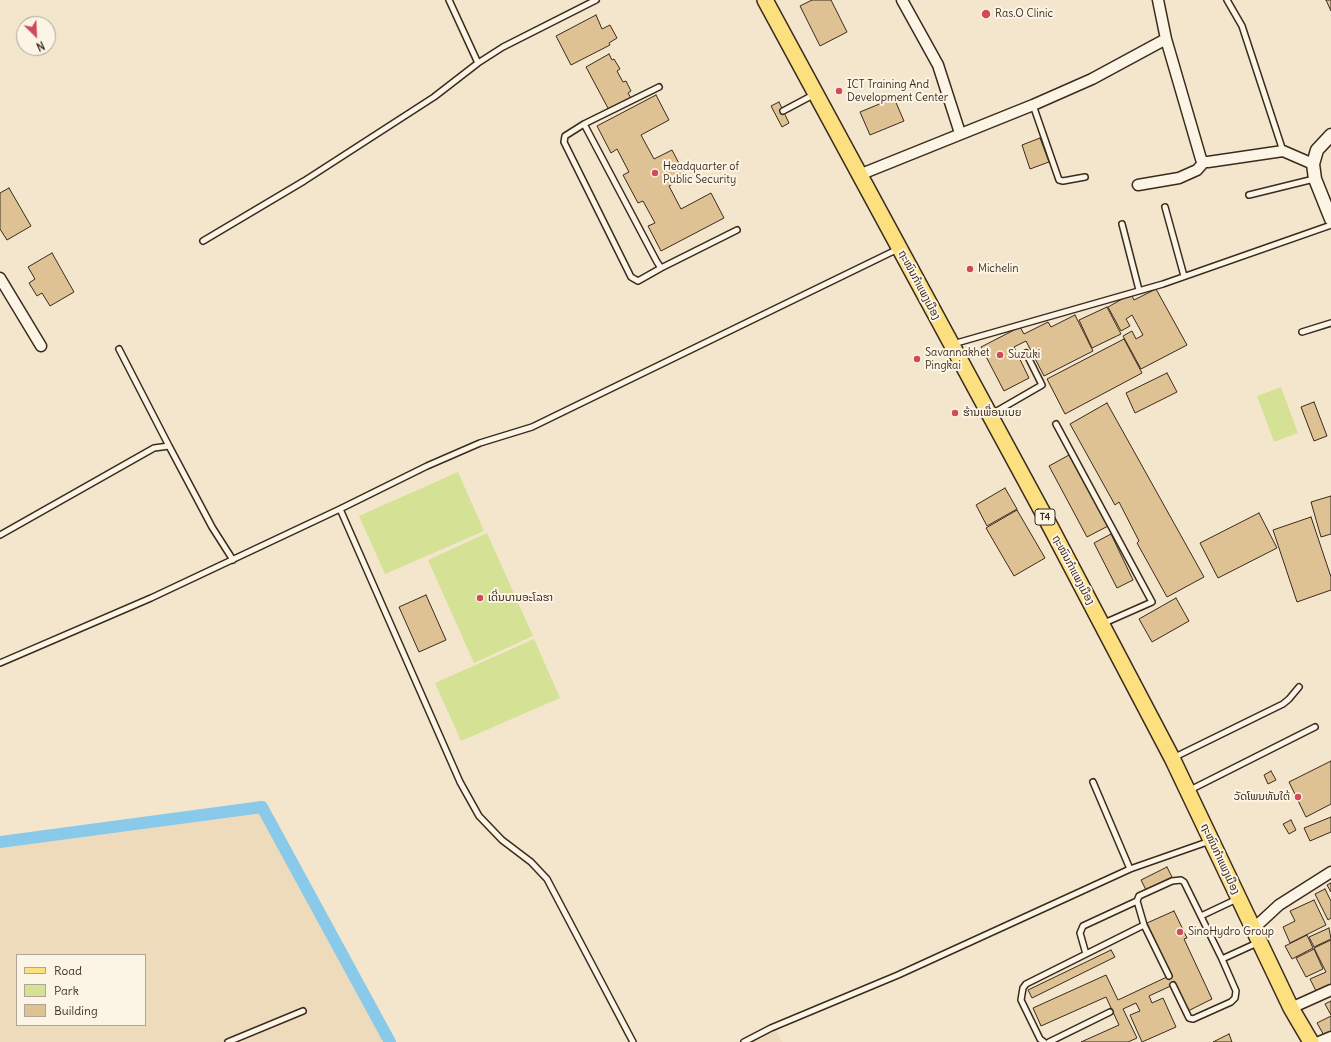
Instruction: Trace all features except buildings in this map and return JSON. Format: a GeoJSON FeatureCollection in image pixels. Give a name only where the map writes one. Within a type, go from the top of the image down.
{"type":"FeatureCollection","features":[{"type":"Feature","properties":{"kind":"main road","name":"ຖະໜົນກຳແພງເມືອງ"},"geometry":{"type":"LineString","coordinates":[[765,0],[990,415],[1172,758],[1290,1008],[1311,1042]]}},
{"type":"Feature","properties":{"kind":"street"},"geometry":{"type":"LineString","coordinates":[[902,0],[938,65],[960,134]]}},
{"type":"Feature","properties":{"kind":"street"},"geometry":{"type":"LineString","coordinates":[[1158,0],[1166,39],[1201,159],[1204,162]]}},
{"type":"Feature","properties":{"kind":"street"},"geometry":{"type":"LineString","coordinates":[[859,175],[1033,105],[1092,79],[1166,39]]}},
{"type":"Feature","properties":{"kind":"street"},"geometry":{"type":"LineString","coordinates":[[1331,135],[1317,150],[1313,164],[1315,179],[1331,219]]}},
{"type":"Feature","properties":{"kind":"street"},"geometry":{"type":"LineString","coordinates":[[1138,185],[1179,178],[1197,170],[1204,162],[1283,151],[1313,164]]}},
{"type":"Feature","properties":{"kind":"street"},"geometry":{"type":"LineString","coordinates":[[0,278],[41,346]]}},
{"type":"Feature","properties":{"kind":"street"},"geometry":{"type":"LineString","coordinates":[[1255,936],[1279,905],[1331,872]]}},
{"type":"Feature","properties":{"kind":"street"},"geometry":{"type":"LineString","coordinates":[[1290,1008],[1331,990]]}},
{"type":"Feature","properties":{"kind":"street"},"geometry":{"type":"LineString","coordinates":[[1319,1042],[1331,1037]]}},
{"type":"Feature","properties":{"kind":"lane"},"geometry":{"type":"LineString","coordinates":[[449,0],[478,64]]}},
{"type":"Feature","properties":{"kind":"lane"},"geometry":{"type":"LineString","coordinates":[[203,241],[304,181],[434,97],[478,64],[503,48],[596,0]]}},
{"type":"Feature","properties":{"kind":"lane"},"geometry":{"type":"LineString","coordinates":[[1227,0],[1242,26],[1283,151]]}},
{"type":"Feature","properties":{"kind":"lane"},"geometry":{"type":"LineString","coordinates":[[659,87],[584,124],[565,136],[564,142],[631,277],[638,281],[737,230]]}},
{"type":"Feature","properties":{"kind":"lane"},"geometry":{"type":"LineString","coordinates":[[783,111],[815,94]]}},
{"type":"Feature","properties":{"kind":"lane"},"geometry":{"type":"LineString","coordinates":[[1033,105],[1059,180],[1063,181],[1085,177]]}},
{"type":"Feature","properties":{"kind":"lane"},"geometry":{"type":"LineString","coordinates":[[584,124],[661,268]]}},
{"type":"Feature","properties":{"kind":"lane"},"geometry":{"type":"LineString","coordinates":[[1249,195],[1315,179]]}},
{"type":"Feature","properties":{"kind":"lane"},"geometry":{"type":"LineString","coordinates":[[1165,207],[1184,276]]}},
{"type":"Feature","properties":{"kind":"lane"},"geometry":{"type":"LineString","coordinates":[[1122,224],[1139,290]]}},
{"type":"Feature","properties":{"kind":"lane"},"geometry":{"type":"LineString","coordinates":[[951,344],[1184,276],[1331,225]]}},
{"type":"Feature","properties":{"kind":"lane"},"geometry":{"type":"LineString","coordinates":[[0,663],[151,598],[340,509],[427,466],[480,443],[532,427],[899,248]]}},
{"type":"Feature","properties":{"kind":"lane"},"geometry":{"type":"LineString","coordinates":[[1302,332],[1331,323]]}},
{"type":"Feature","properties":{"kind":"lane"},"geometry":{"type":"LineString","coordinates":[[119,349],[212,527],[233,560]]}},
{"type":"Feature","properties":{"kind":"lane"},"geometry":{"type":"LineString","coordinates":[[990,415],[1042,385],[1026,353]]}},
{"type":"Feature","properties":{"kind":"lane"},"geometry":{"type":"LineString","coordinates":[[1056,424],[1152,602],[1101,624]]}},
{"type":"Feature","properties":{"kind":"lane"},"geometry":{"type":"LineString","coordinates":[[0,535],[154,448],[169,446]]}},
{"type":"Feature","properties":{"kind":"lane"},"geometry":{"type":"LineString","coordinates":[[340,509],[460,782],[479,816],[502,840],[532,862],[547,879],[633,1042]]}},
{"type":"Feature","properties":{"kind":"lane"},"geometry":{"type":"LineString","coordinates":[[1172,758],[1283,704],[1289,700],[1299,687]]}},
{"type":"Feature","properties":{"kind":"lane"},"geometry":{"type":"LineString","coordinates":[[1188,791],[1315,727]]}},
{"type":"Feature","properties":{"kind":"lane"},"geometry":{"type":"LineString","coordinates":[[1093,782],[1130,869]]}},
{"type":"Feature","properties":{"kind":"lane"},"geometry":{"type":"LineString","coordinates":[[744,1042],[772,1028],[898,975],[1130,869],[1211,841]]}},
{"type":"Feature","properties":{"kind":"lane"},"geometry":{"type":"LineString","coordinates":[[1086,954],[1080,933],[1083,926],[1137,901],[1139,896],[1172,881],[1181,880],[1201,916],[1236,991],[1234,998],[1230,1002],[1193,1019],[1190,1018],[1173,985]]}},
{"type":"Feature","properties":{"kind":"lane"},"geometry":{"type":"LineString","coordinates":[[1201,916],[1238,899]]}},
{"type":"Feature","properties":{"kind":"lane"},"geometry":{"type":"LineString","coordinates":[[1137,901],[1144,925],[1169,976]]}},
{"type":"Feature","properties":{"kind":"lane"},"geometry":{"type":"LineString","coordinates":[[1044,1042],[1040,1039],[1021,1000],[1023,988],[1026,984],[1144,925]]}},
{"type":"Feature","properties":{"kind":"lane"},"geometry":{"type":"LineString","coordinates":[[1222,959],[1255,936]]}},
{"type":"Feature","properties":{"kind":"lane"},"geometry":{"type":"LineString","coordinates":[[228,1042],[303,1011]]}},
{"type":"Feature","properties":{"kind":"lane"},"geometry":{"type":"LineString","coordinates":[[1048,1042],[1110,1012]]}},
{"type":"Feature","properties":{"kind":"shaded area"},"geometry":{"type":"Polygon","coordinates":[[[262,807],[390,1042],[0,1042],[0,842],[262,807]]]}},
{"type":"Feature","properties":{"kind":"shaded area"},"geometry":{"type":"Polygon","coordinates":[[[776,1029],[782,1042],[751,1042],[776,1029]]]}},
{"type":"Feature","properties":{"kind":"green space"},"geometry":{"type":"Polygon","coordinates":[[[1281,387],[1298,433],[1274,442],[1257,396],[1281,387]]]}},
{"type":"Feature","properties":{"kind":"green space"},"geometry":{"type":"Polygon","coordinates":[[[458,472],[484,531],[385,574],[359,516],[458,472]]]}},
{"type":"Feature","properties":{"kind":"green space","name":"ເດີ່ນບານອະໂລຮາ"},"geometry":{"type":"Polygon","coordinates":[[[487,533],[533,636],[474,663],[428,560],[487,533]]]}},
{"type":"Feature","properties":{"kind":"green space"},"geometry":{"type":"Polygon","coordinates":[[[534,639],[560,698],[461,741],[435,683],[534,639]]]}},
{"type":"Feature","properties":{"kind":"waterway"},"geometry":{"type":"LineString","coordinates":[[0,842],[262,807],[390,1042]]}},
{"type":"Feature","properties":{"kind":"place","name":"Ras.O Clinic"},"geometry":{"type":"Point","coordinates":[986,14]}},
{"type":"Feature","properties":{"kind":"place","name":"ICT Training And Development Center"},"geometry":{"type":"Point","coordinates":[839,91]}},
{"type":"Feature","properties":{"kind":"place","name":"Headquarter of Public Security"},"geometry":{"type":"Point","coordinates":[655,173]}},
{"type":"Feature","properties":{"kind":"place","name":"Michelin"},"geometry":{"type":"Point","coordinates":[970,269]}},
{"type":"Feature","properties":{"kind":"place","name":"Suzuki"},"geometry":{"type":"Point","coordinates":[1000,355]}},
{"type":"Feature","properties":{"kind":"place","name":"Savannakhet Pingkai"},"geometry":{"type":"Point","coordinates":[917,359]}},
{"type":"Feature","properties":{"kind":"place","name":"ຮ້ານເພື່ອນເບຍ"},"geometry":{"type":"Point","coordinates":[955,413]}},
{"type":"Feature","properties":{"kind":"place","name":"ເດີ່ນບານອະໂລຮາ"},"geometry":{"type":"Point","coordinates":[480,598]}},
{"type":"Feature","properties":{"kind":"place","name":"ວັດໂພນທັນໃຕ້"},"geometry":{"type":"Point","coordinates":[1298,797]}},
{"type":"Feature","properties":{"kind":"place","name":"SinoHydro Group"},"geometry":{"type":"Point","coordinates":[1180,932]}}]}
